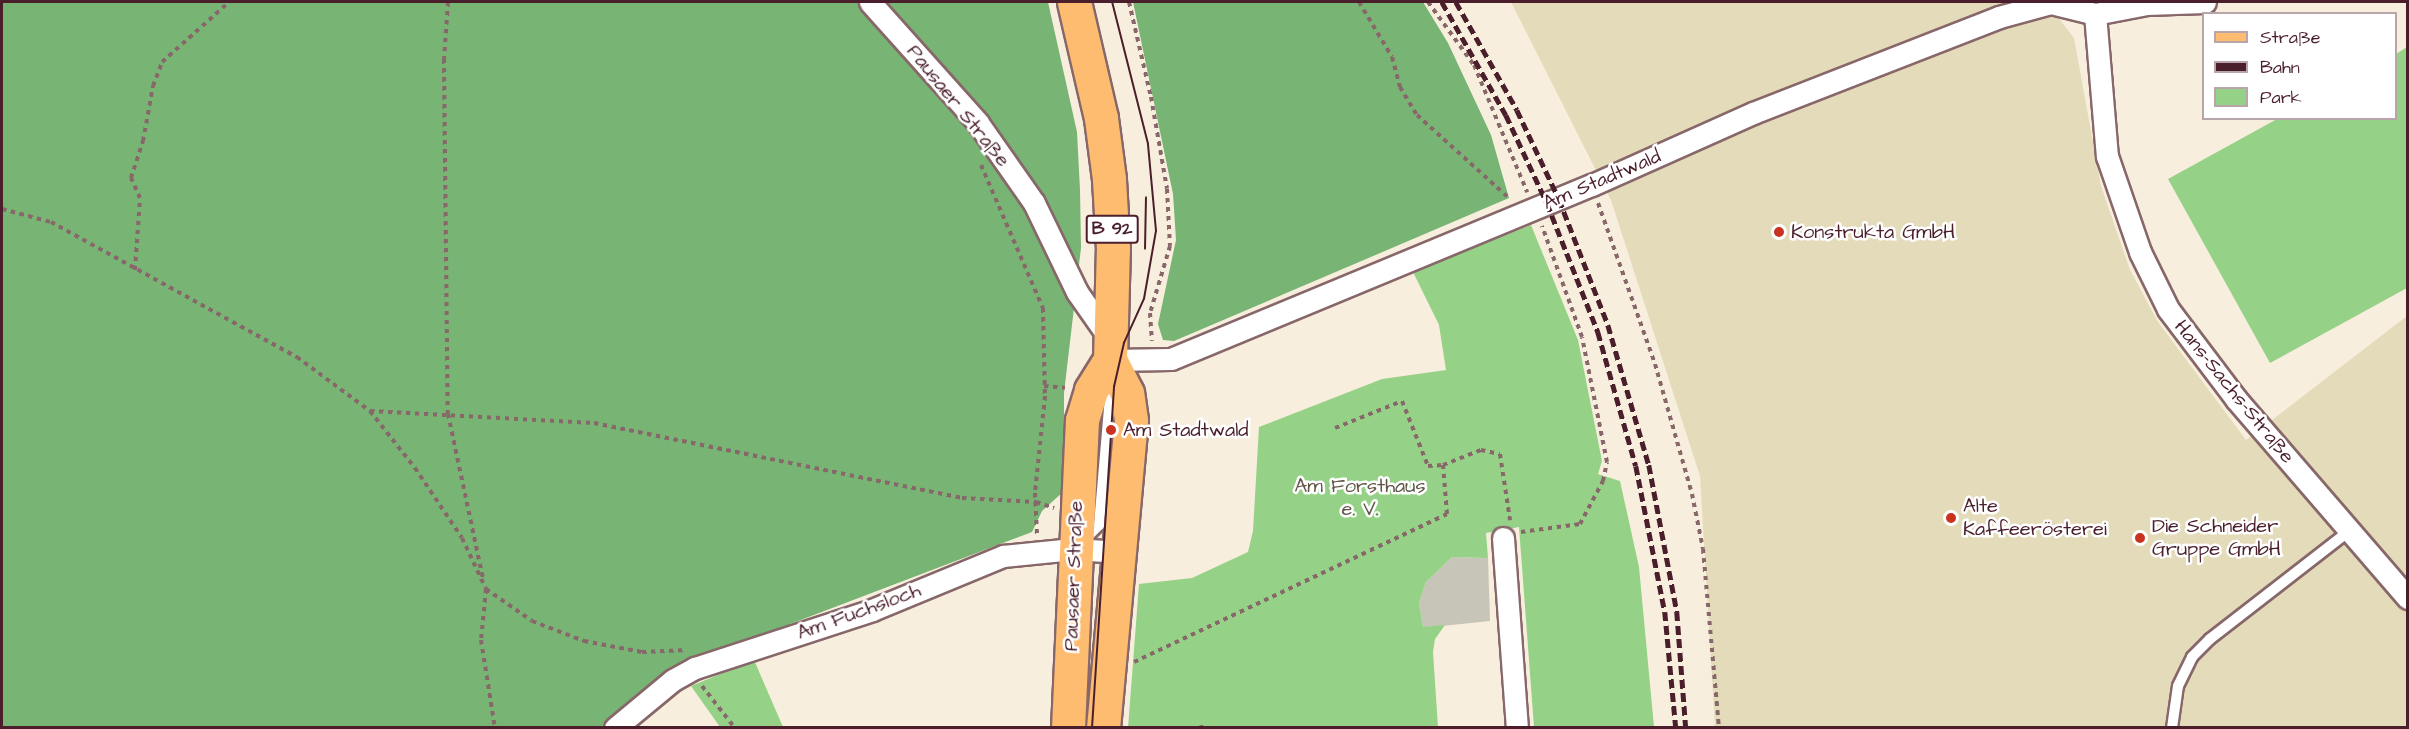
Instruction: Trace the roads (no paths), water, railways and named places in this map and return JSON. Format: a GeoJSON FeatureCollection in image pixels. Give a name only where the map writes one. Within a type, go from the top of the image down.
{"type":"FeatureCollection","features":[{"type":"Feature","properties":{"kind":"main road","name":"Pausaer Straße"},"geometry":{"type":"LineString","coordinates":[[1074,2],[1096,95],[1109,179],[1110,350],[1127,393],[1131,420],[1104,728]]}},
{"type":"Feature","properties":{"kind":"main road","name":"Pausaer Straße"},"geometry":{"type":"LineString","coordinates":[[1068,728],[1073,549],[1082,420],[1091,390],[1110,350]]}},
{"type":"Feature","properties":{"kind":"street","name":"Pausaer Straße"},"geometry":{"type":"LineString","coordinates":[[870,2],[984,131],[1034,203],[1077,292],[1110,350]]}},
{"type":"Feature","properties":{"kind":"street","name":"Am Stadtwald"},"geometry":{"type":"LineString","coordinates":[[1110,350],[1153,360],[1171,358],[1592,186],[1753,113],[1949,35],[2051,2],[2095,14]]}},
{"type":"Feature","properties":{"kind":"street"},"geometry":{"type":"LineString","coordinates":[[2095,14],[2147,4],[2205,2]]}},
{"type":"Feature","properties":{"kind":"street","name":"Hans-Sachs-Straße"},"geometry":{"type":"LineString","coordinates":[[2095,14],[2107,156],[2140,252],[2168,309],[2197,351],[2408,598]]}},
{"type":"Feature","properties":{"kind":"street"},"geometry":{"type":"LineString","coordinates":[[1508,537],[1517,728]]}},
{"type":"Feature","properties":{"kind":"street","name":"Am Fuchsloch"},"geometry":{"type":"LineString","coordinates":[[615,728],[695,659],[872,610],[1004,556],[1073,549],[1121,552]]}},
{"type":"Feature","properties":{"kind":"lane"},"geometry":{"type":"LineString","coordinates":[[1073,549],[1099,525],[1111,386],[1110,350]]}},
{"type":"Feature","properties":{"kind":"lane"},"geometry":{"type":"LineString","coordinates":[[1099,525],[1121,552]]}},
{"type":"Feature","properties":{"kind":"lane"},"geometry":{"type":"LineString","coordinates":[[2172,728],[2178,686],[2192,657],[2210,639],[2349,531]]}},
{"type":"Feature","properties":{"kind":"tram line"},"geometry":{"type":"LineString","coordinates":[[1092,728],[1114,387],[1124,343],[1144,299],[1156,231],[1148,144],[1112,2]]}},
{"type":"Feature","properties":{"kind":"tram line"},"geometry":{"type":"LineString","coordinates":[[1145,249],[1146,198]]}},
{"type":"Feature","properties":{"kind":"railway"},"geometry":{"type":"LineString","coordinates":[[1442,2],[1506,115],[1547,203],[1598,332],[1636,466],[1665,612],[1676,728]]}},
{"type":"Feature","properties":{"kind":"railway"},"geometry":{"type":"LineString","coordinates":[[1456,2],[1517,110],[1559,199],[1608,325],[1649,465],[1677,612],[1686,728]]}},
{"type":"Feature","properties":{"kind":"place","name":"Konstrukta GmbH"},"geometry":{"type":"Point","coordinates":[1779,232]}},
{"type":"Feature","properties":{"kind":"place","name":"Am Stadtwald"},"geometry":{"type":"Point","coordinates":[1111,430]}},
{"type":"Feature","properties":{"kind":"place","name":"Alte Kaffeerösterei"},"geometry":{"type":"Point","coordinates":[1951,518]}},
{"type":"Feature","properties":{"kind":"place","name":"Die Schneider Gruppe GmbH"},"geometry":{"type":"Point","coordinates":[2140,538]}},
{"type":"Feature","properties":{"kind":"park label","name":"Am Forsthaus e. V."},"geometry":{"type":"Point","coordinates":[1360,498]}}]}
